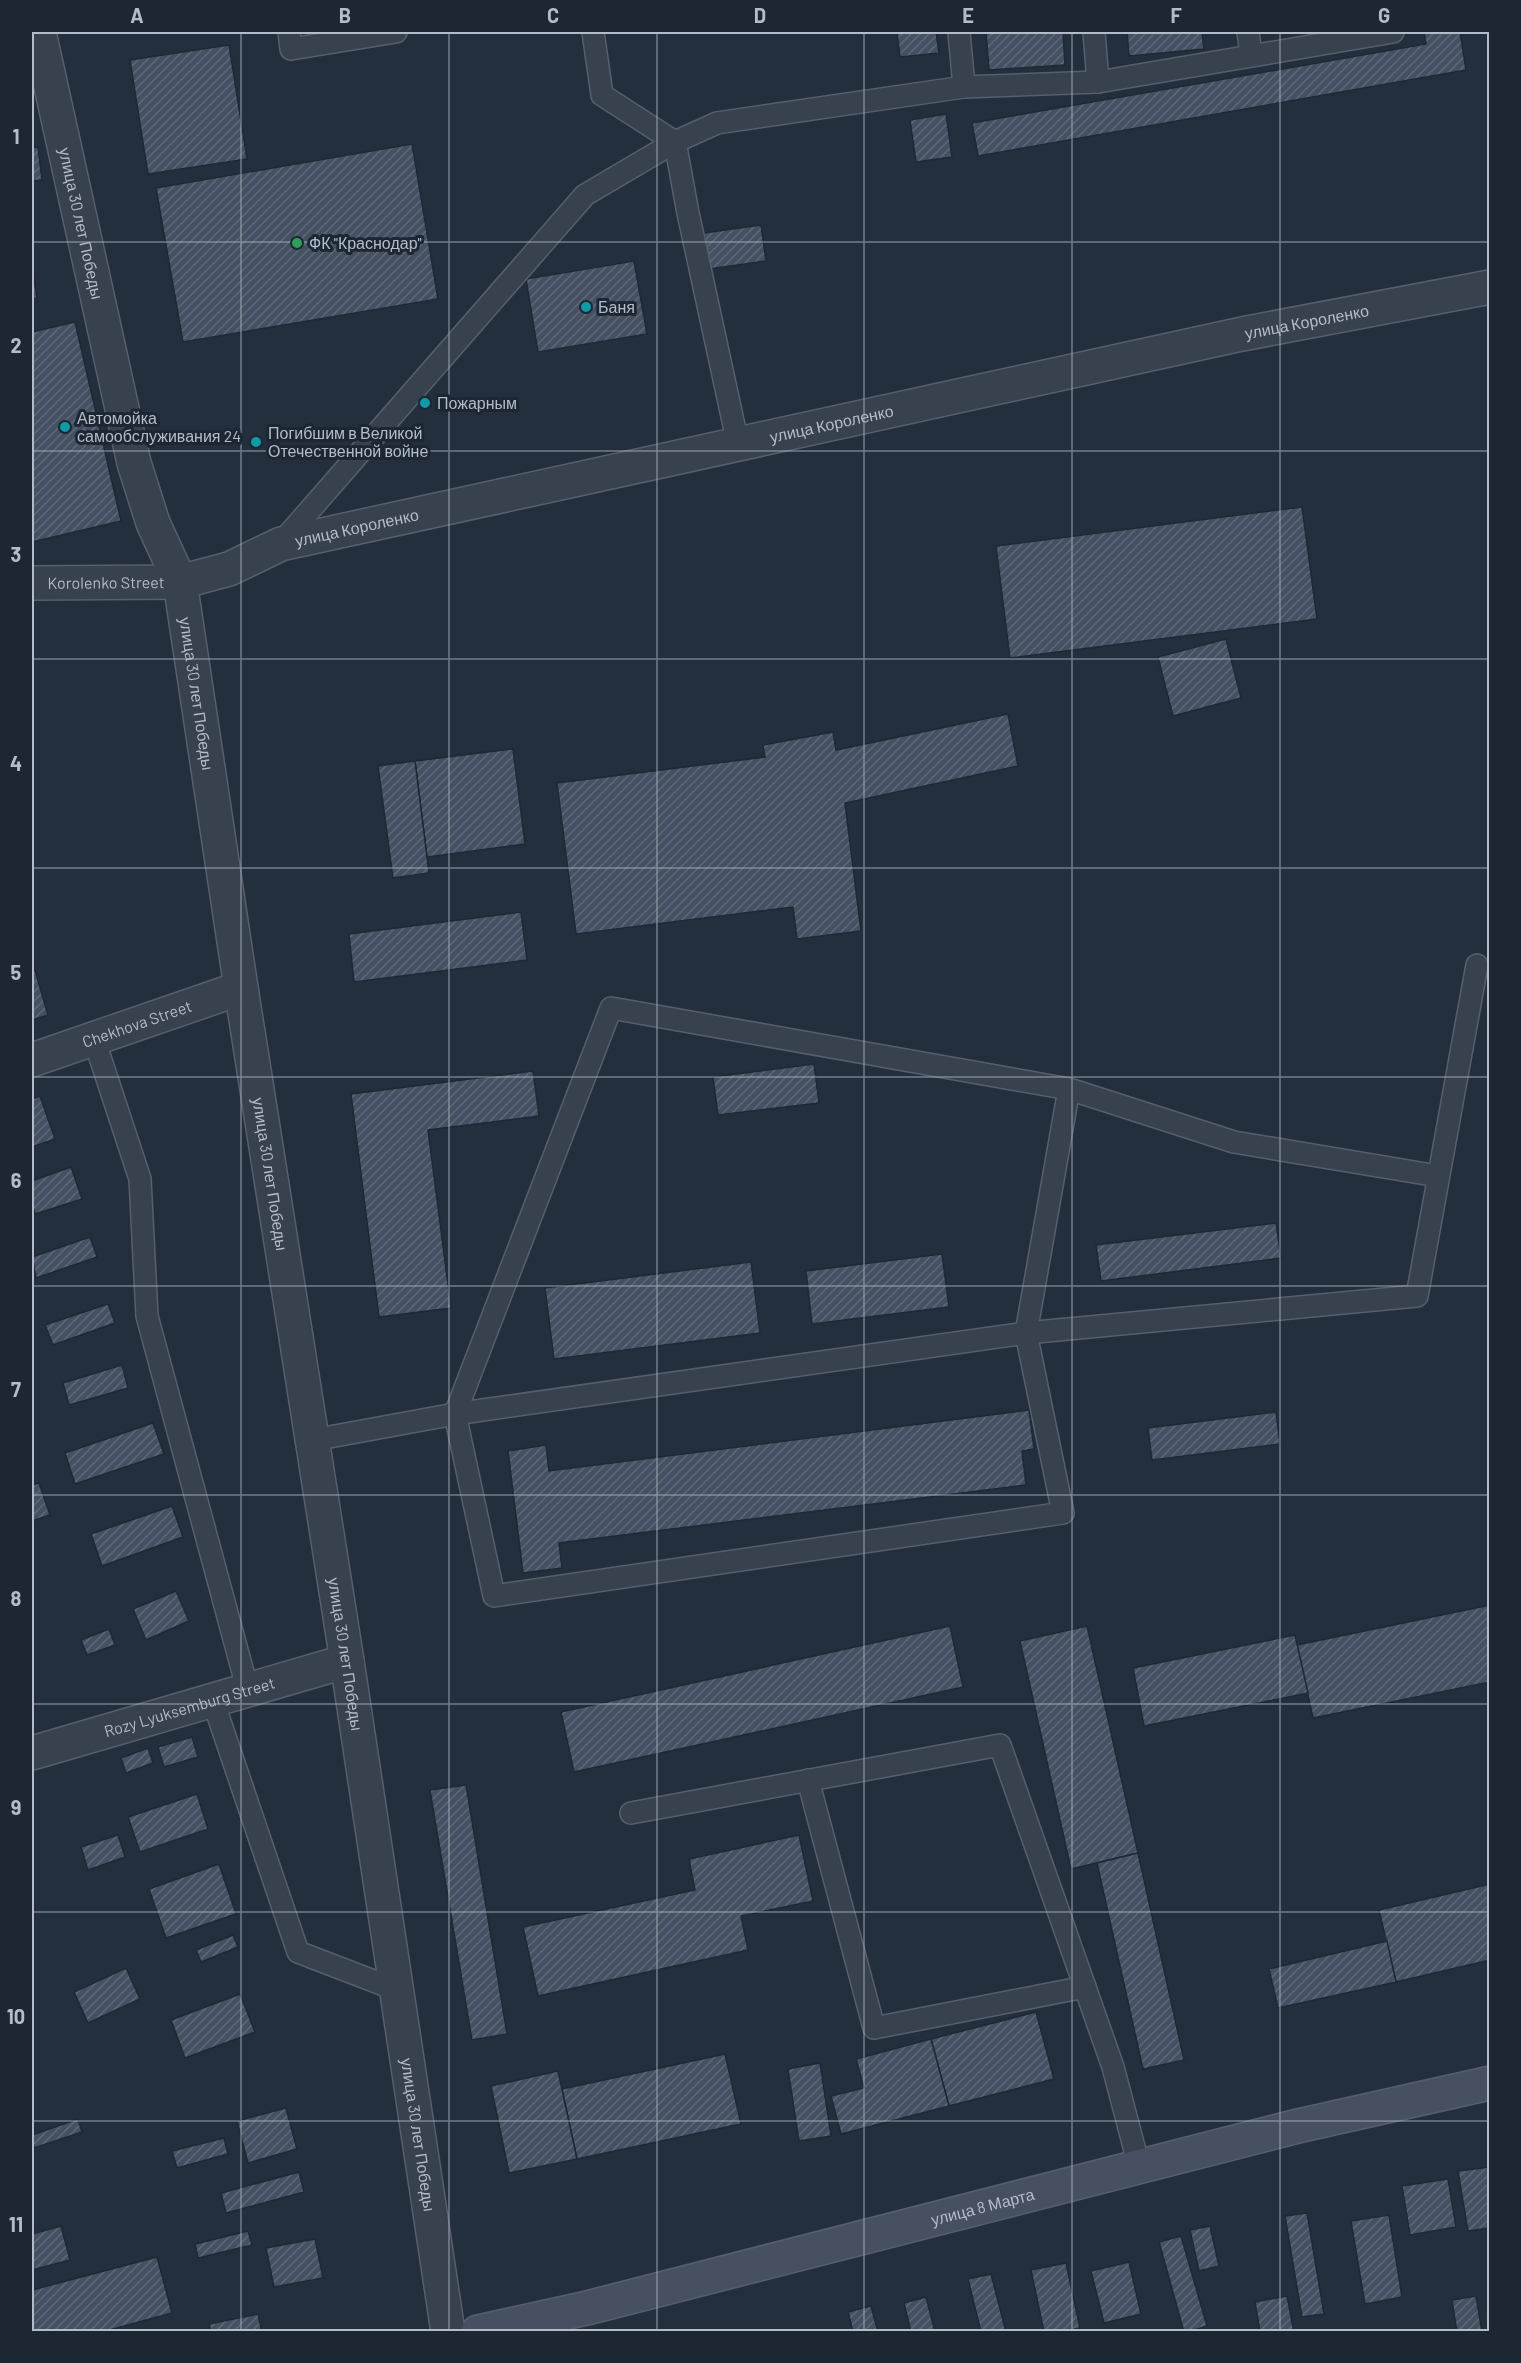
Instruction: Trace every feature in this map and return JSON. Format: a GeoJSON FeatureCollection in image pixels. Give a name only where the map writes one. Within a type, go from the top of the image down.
{"type":"FeatureCollection","features":[{"type":"Feature","properties":{"kind":"main road","name":"улица 8 Марта"},"geometry":{"type":"LineString","coordinates":[[478,2331],[587,2308],[1298,2126],[1490,2083]]}},
{"type":"Feature","properties":{"kind":"street","name":"улица 30 лет Победы"},"geometry":{"type":"LineString","coordinates":[[39,32],[134,463],[153,523],[180,582],[448,2331]]}},
{"type":"Feature","properties":{"kind":"street","name":"улица Короленко"},"geometry":{"type":"LineString","coordinates":[[180,582],[229,569],[280,544],[1242,334],[1490,287]]}},
{"type":"Feature","properties":{"kind":"street","name":"Korolenko Street"},"geometry":{"type":"LineString","coordinates":[[32,583],[180,582]]}},
{"type":"Feature","properties":{"kind":"street","name":"Chekhova Street"},"geometry":{"type":"LineString","coordinates":[[32,1060],[241,988]]}},
{"type":"Feature","properties":{"kind":"street","name":"Rozy Lyuksemburg Street"},"geometry":{"type":"LineString","coordinates":[[32,1754],[347,1661]]}},
{"type":"Feature","properties":{"kind":"lane"},"geometry":{"type":"LineString","coordinates":[[289,32],[291,49],[396,32]]}},
{"type":"Feature","properties":{"kind":"lane"},"geometry":{"type":"LineString","coordinates":[[593,32],[602,95],[675,142],[738,444]]}},
{"type":"Feature","properties":{"kind":"lane"},"geometry":{"type":"LineString","coordinates":[[959,32],[964,87]]}},
{"type":"Feature","properties":{"kind":"lane"},"geometry":{"type":"LineString","coordinates":[[1094,32],[1098,82]]}},
{"type":"Feature","properties":{"kind":"lane"},"geometry":{"type":"LineString","coordinates":[[1248,32],[1251,54]]}},
{"type":"Feature","properties":{"kind":"lane"},"geometry":{"type":"LineString","coordinates":[[280,544],[585,195],[675,142],[717,123],[964,87],[1098,82],[1251,54],[1393,32]]}},
{"type":"Feature","properties":{"kind":"lane"},"geometry":{"type":"LineString","coordinates":[[313,1440],[455,1414],[1026,1333],[1417,1296],[1477,965]]}},
{"type":"Feature","properties":{"kind":"lane"},"geometry":{"type":"LineString","coordinates":[[1069,1089],[1026,1333],[1063,1513],[494,1596],[455,1414],[611,1008],[1069,1089],[1234,1142],[1438,1176]]}},
{"type":"Feature","properties":{"kind":"lane"},"geometry":{"type":"LineString","coordinates":[[94,1039],[140,1179],[147,1316],[248,1690]]}},
{"type":"Feature","properties":{"kind":"lane"},"geometry":{"type":"LineString","coordinates":[[213,1701],[298,1952],[397,1990]]}},
{"type":"Feature","properties":{"kind":"lane"},"geometry":{"type":"LineString","coordinates":[[631,1813],[1000,1745],[1113,2067],[1139,2166]]}},
{"type":"Feature","properties":{"kind":"lane"},"geometry":{"type":"LineString","coordinates":[[808,1780],[874,2028],[1085,1987]]}},
{"type":"Feature","properties":{"kind":"building"},"geometry":{"type":"Polygon","coordinates":[[[897,32],[936,32],[939,53],[900,57],[897,32]]]}},
{"type":"Feature","properties":{"kind":"building"},"geometry":{"type":"Polygon","coordinates":[[[986,32],[1063,32],[1065,65],[989,70],[986,32]]]}},
{"type":"Feature","properties":{"kind":"building"},"geometry":{"type":"Polygon","coordinates":[[[1127,32],[1202,32],[1204,49],[1129,56],[1127,32]]]}},
{"type":"Feature","properties":{"kind":"building"},"geometry":{"type":"Polygon","coordinates":[[[1424,32],[1460,32],[1466,70],[978,156],[972,123],[1426,44],[1424,32]]]}},
{"type":"Feature","properties":{"kind":"building"},"geometry":{"type":"Polygon","coordinates":[[[229,45],[247,159],[148,174],[130,60],[229,45]]]}},
{"type":"Feature","properties":{"kind":"building"},"geometry":{"type":"Polygon","coordinates":[[[946,114],[952,157],[916,162],[910,120],[946,114]]]}},
{"type":"Feature","properties":{"kind":"building","name":"ФК \"Краснодар\""},"geometry":{"type":"Polygon","coordinates":[[[412,144],[438,299],[183,342],[156,188],[412,144]]]}},
{"type":"Feature","properties":{"kind":"building"},"geometry":{"type":"Polygon","coordinates":[[[38,147],[42,180],[32,181],[32,148],[38,147]]]}},
{"type":"Feature","properties":{"kind":"building"},"geometry":{"type":"Polygon","coordinates":[[[761,225],[766,261],[709,269],[704,233],[761,225]]]}},
{"type":"Feature","properties":{"kind":"building","name":"Баня"},"geometry":{"type":"Polygon","coordinates":[[[634,261],[647,334],[538,352],[526,279],[634,261]]]}},
{"type":"Feature","properties":{"kind":"building"},"geometry":{"type":"Polygon","coordinates":[[[32,265],[37,298],[32,299],[32,265]]]}},
{"type":"Feature","properties":{"kind":"building","name":"Автомойка самообслуживания 24"},"geometry":{"type":"Polygon","coordinates":[[[75,322],[121,521],[32,542],[32,332],[75,322]]]}},
{"type":"Feature","properties":{"kind":"building"},"geometry":{"type":"Polygon","coordinates":[[[1302,507],[1317,619],[1010,658],[996,546],[1302,507]]]}},
{"type":"Feature","properties":{"kind":"building"},"geometry":{"type":"Polygon","coordinates":[[[1226,639],[1241,698],[1173,716],[1158,657],[1226,639]]]}},
{"type":"Feature","properties":{"kind":"building"},"geometry":{"type":"Polygon","coordinates":[[[1008,714],[1018,766],[845,803],[861,931],[797,939],[793,907],[576,934],[557,783],[765,757],[763,745],[833,732],[836,750],[1008,714]]]}},
{"type":"Feature","properties":{"kind":"building"},"geometry":{"type":"Polygon","coordinates":[[[513,749],[525,844],[427,857],[415,761],[513,749]]]}},
{"type":"Feature","properties":{"kind":"building"},"geometry":{"type":"Polygon","coordinates":[[[415,761],[429,873],[393,878],[378,766],[415,761]]]}},
{"type":"Feature","properties":{"kind":"building"},"geometry":{"type":"Polygon","coordinates":[[[521,912],[527,960],[354,982],[349,934],[521,912]]]}},
{"type":"Feature","properties":{"kind":"building"},"geometry":{"type":"Polygon","coordinates":[[[32,960],[48,1015],[32,1020],[32,960]]]}},
{"type":"Feature","properties":{"kind":"building"},"geometry":{"type":"Polygon","coordinates":[[[814,1064],[819,1103],[718,1115],[713,1077],[814,1064]]]}},
{"type":"Feature","properties":{"kind":"building"},"geometry":{"type":"Polygon","coordinates":[[[533,1071],[539,1116],[428,1130],[451,1308],[379,1317],[351,1094],[533,1071]]]}},
{"type":"Feature","properties":{"kind":"building"},"geometry":{"type":"Polygon","coordinates":[[[40,1096],[55,1139],[32,1147],[32,1099],[40,1096]]]}},
{"type":"Feature","properties":{"kind":"building"},"geometry":{"type":"Polygon","coordinates":[[[71,1167],[82,1199],[35,1214],[32,1204],[32,1181],[71,1167]]]}},
{"type":"Feature","properties":{"kind":"building"},"geometry":{"type":"Polygon","coordinates":[[[1276,1223],[1281,1258],[1101,1281],[1096,1245],[1276,1223]]]}},
{"type":"Feature","properties":{"kind":"building"},"geometry":{"type":"Polygon","coordinates":[[[90,1237],[97,1257],[36,1278],[32,1257],[90,1237]]]}},
{"type":"Feature","properties":{"kind":"building"},"geometry":{"type":"Polygon","coordinates":[[[942,1254],[949,1307],[812,1324],[806,1271],[942,1254]]]}},
{"type":"Feature","properties":{"kind":"building"},"geometry":{"type":"Polygon","coordinates":[[[751,1262],[760,1333],[554,1359],[545,1288],[751,1262]]]}},
{"type":"Feature","properties":{"kind":"building"},"geometry":{"type":"Polygon","coordinates":[[[108,1304],[115,1323],[53,1345],[45,1325],[108,1304]]]}},
{"type":"Feature","properties":{"kind":"building"},"geometry":{"type":"Polygon","coordinates":[[[122,1365],[128,1388],[69,1405],[63,1383],[122,1365]]]}},
{"type":"Feature","properties":{"kind":"building"},"geometry":{"type":"Polygon","coordinates":[[[1029,1410],[1034,1449],[1022,1451],[1026,1485],[559,1543],[562,1568],[523,1573],[508,1451],[546,1445],[549,1471],[1029,1410]]]}},
{"type":"Feature","properties":{"kind":"building"},"geometry":{"type":"Polygon","coordinates":[[[1276,1412],[1280,1444],[1152,1460],[1148,1428],[1276,1412]]]}},
{"type":"Feature","properties":{"kind":"building"},"geometry":{"type":"Polygon","coordinates":[[[153,1423],[164,1454],[75,1484],[65,1453],[153,1423]]]}},
{"type":"Feature","properties":{"kind":"building"},"geometry":{"type":"Polygon","coordinates":[[[39,1483],[50,1515],[32,1521],[32,1485],[39,1483]]]}},
{"type":"Feature","properties":{"kind":"building"},"geometry":{"type":"Polygon","coordinates":[[[172,1506],[183,1537],[102,1566],[91,1534],[172,1506]]]}},
{"type":"Feature","properties":{"kind":"building"},"geometry":{"type":"Polygon","coordinates":[[[176,1591],[189,1621],[146,1640],[133,1609],[176,1591]]]}},
{"type":"Feature","properties":{"kind":"building"},"geometry":{"type":"Polygon","coordinates":[[[1490,1605],[1490,1682],[1313,1718],[1297,1645],[1490,1605]]]}},
{"type":"Feature","properties":{"kind":"building"},"geometry":{"type":"Polygon","coordinates":[[[950,1626],[963,1687],[574,1772],[561,1712],[950,1626]]]}},
{"type":"Feature","properties":{"kind":"building"},"geometry":{"type":"Polygon","coordinates":[[[1087,1626],[1138,1853],[1071,1869],[1020,1641],[1087,1626]]]}},
{"type":"Feature","properties":{"kind":"building"},"geometry":{"type":"Polygon","coordinates":[[[109,1629],[115,1645],[87,1655],[81,1640],[109,1629]]]}},
{"type":"Feature","properties":{"kind":"building"},"geometry":{"type":"Polygon","coordinates":[[[1295,1635],[1308,1693],[1144,1726],[1133,1668],[1295,1635]]]}},
{"type":"Feature","properties":{"kind":"building"},"geometry":{"type":"Polygon","coordinates":[[[192,1737],[198,1757],[164,1767],[158,1747],[192,1737]]]}},
{"type":"Feature","properties":{"kind":"building"},"geometry":{"type":"Polygon","coordinates":[[[148,1748],[153,1763],[126,1773],[121,1758],[148,1748]]]}},
{"type":"Feature","properties":{"kind":"building"},"geometry":{"type":"Polygon","coordinates":[[[466,1785],[507,2034],[472,2040],[430,1790],[466,1785]]]}},
{"type":"Feature","properties":{"kind":"building"},"geometry":{"type":"Polygon","coordinates":[[[197,1794],[208,1829],[140,1852],[128,1817],[197,1794]]]}},
{"type":"Feature","properties":{"kind":"building"},"geometry":{"type":"Polygon","coordinates":[[[118,1835],[125,1857],[88,1870],[81,1847],[118,1835]]]}},
{"type":"Feature","properties":{"kind":"building"},"geometry":{"type":"Polygon","coordinates":[[[799,1835],[813,1901],[741,1916],[748,1950],[538,1996],[523,1927],[695,1890],[689,1859],[799,1835]]]}},
{"type":"Feature","properties":{"kind":"building"},"geometry":{"type":"Polygon","coordinates":[[[1138,1853],[1184,2060],[1143,2069],[1097,1863],[1138,1853]]]}},
{"type":"Feature","properties":{"kind":"building"},"geometry":{"type":"Polygon","coordinates":[[[219,1864],[236,1914],[166,1938],[149,1889],[219,1864]]]}},
{"type":"Feature","properties":{"kind":"building"},"geometry":{"type":"Polygon","coordinates":[[[1490,1884],[1490,1960],[1396,1982],[1379,1910],[1490,1884]]]}},
{"type":"Feature","properties":{"kind":"building"},"geometry":{"type":"Polygon","coordinates":[[[233,1935],[238,1947],[201,1962],[196,1950],[233,1935]]]}},
{"type":"Feature","properties":{"kind":"building"},"geometry":{"type":"Polygon","coordinates":[[[1387,1941],[1396,1982],[1278,2008],[1269,1969],[1387,1941]]]}},
{"type":"Feature","properties":{"kind":"building"},"geometry":{"type":"Polygon","coordinates":[[[126,1968],[140,1999],[88,2023],[74,1992],[126,1968]]]}},
{"type":"Feature","properties":{"kind":"building"},"geometry":{"type":"Polygon","coordinates":[[[240,1994],[255,2032],[185,2058],[171,2020],[240,1994]]]}},
{"type":"Feature","properties":{"kind":"building"},"geometry":{"type":"Polygon","coordinates":[[[1036,2012],[1054,2079],[949,2106],[931,2039],[1036,2012]]]}},
{"type":"Feature","properties":{"kind":"building"},"geometry":{"type":"Polygon","coordinates":[[[931,2039],[949,2106],[841,2134],[831,2096],[864,2088],[856,2059],[931,2039]]]}},
{"type":"Feature","properties":{"kind":"building"},"geometry":{"type":"Polygon","coordinates":[[[725,2054],[741,2124],[577,2159],[562,2089],[725,2054]]]}},
{"type":"Feature","properties":{"kind":"building"},"geometry":{"type":"Polygon","coordinates":[[[820,2063],[831,2136],[799,2141],[788,2069],[820,2063]]]}},
{"type":"Feature","properties":{"kind":"building"},"geometry":{"type":"Polygon","coordinates":[[[558,2071],[577,2159],[509,2173],[491,2086],[558,2071]]]}},
{"type":"Feature","properties":{"kind":"building"},"geometry":{"type":"Polygon","coordinates":[[[286,2108],[297,2149],[248,2163],[237,2121],[286,2108]]]}},
{"type":"Feature","properties":{"kind":"building"},"geometry":{"type":"Polygon","coordinates":[[[78,2119],[82,2132],[34,2148],[32,2135],[78,2119]]]}},
{"type":"Feature","properties":{"kind":"building"},"geometry":{"type":"Polygon","coordinates":[[[224,2138],[228,2154],[177,2168],[172,2151],[224,2138]]]}},
{"type":"Feature","properties":{"kind":"building"},"geometry":{"type":"Polygon","coordinates":[[[1490,2167],[1490,2228],[1468,2231],[1458,2171],[1490,2167]]]}},
{"type":"Feature","properties":{"kind":"building"},"geometry":{"type":"Polygon","coordinates":[[[299,2172],[304,2192],[226,2213],[221,2193],[299,2172]]]}},
{"type":"Feature","properties":{"kind":"building"},"geometry":{"type":"Polygon","coordinates":[[[1448,2179],[1456,2227],[1410,2235],[1402,2186],[1448,2179]]]}},
{"type":"Feature","properties":{"kind":"building"},"geometry":{"type":"Polygon","coordinates":[[[1307,2213],[1324,2314],[1302,2317],[1285,2216],[1307,2213]]]}},
{"type":"Feature","properties":{"kind":"building"},"geometry":{"type":"Polygon","coordinates":[[[1389,2215],[1402,2297],[1365,2304],[1351,2221],[1389,2215]]]}},
{"type":"Feature","properties":{"kind":"building"},"geometry":{"type":"Polygon","coordinates":[[[61,2226],[70,2260],[32,2270],[32,2234],[61,2226]]]}},
{"type":"Feature","properties":{"kind":"building"},"geometry":{"type":"Polygon","coordinates":[[[1210,2226],[1219,2266],[1199,2271],[1190,2230],[1210,2226]]]}},
{"type":"Feature","properties":{"kind":"building"},"geometry":{"type":"Polygon","coordinates":[[[248,2231],[252,2245],[198,2258],[195,2244],[248,2231]]]}},
{"type":"Feature","properties":{"kind":"building"},"geometry":{"type":"Polygon","coordinates":[[[1181,2236],[1207,2326],[1188,2332],[1184,2332],[1159,2242],[1181,2236]]]}},
{"type":"Feature","properties":{"kind":"building"},"geometry":{"type":"Polygon","coordinates":[[[315,2239],[323,2278],[274,2287],[266,2248],[315,2239]]]}},
{"type":"Feature","properties":{"kind":"building"},"geometry":{"type":"Polygon","coordinates":[[[157,2257],[172,2313],[102,2332],[32,2332],[32,2290],[157,2257]]]}},
{"type":"Feature","properties":{"kind":"building"},"geometry":{"type":"Polygon","coordinates":[[[1129,2262],[1141,2314],[1104,2323],[1091,2271],[1129,2262]]]}},
{"type":"Feature","properties":{"kind":"building"},"geometry":{"type":"Polygon","coordinates":[[[1066,2263],[1080,2328],[1062,2332],[1044,2332],[1031,2270],[1066,2263]]]}},
{"type":"Feature","properties":{"kind":"building"},"geometry":{"type":"Polygon","coordinates":[[[991,2274],[1006,2332],[981,2332],[968,2279],[991,2274]]]}},
{"type":"Feature","properties":{"kind":"building"},"geometry":{"type":"Polygon","coordinates":[[[1287,2296],[1294,2332],[1260,2332],[1255,2302],[1287,2296]]]}},
{"type":"Feature","properties":{"kind":"building"},"geometry":{"type":"Polygon","coordinates":[[[1476,2296],[1482,2332],[1457,2332],[1452,2300],[1476,2296]]]}},
{"type":"Feature","properties":{"kind":"building"},"geometry":{"type":"Polygon","coordinates":[[[926,2297],[935,2332],[911,2332],[904,2303],[926,2297]]]}},
{"type":"Feature","properties":{"kind":"building"},"geometry":{"type":"Polygon","coordinates":[[[871,2306],[878,2332],[853,2332],[848,2312],[871,2306]]]}},
{"type":"Feature","properties":{"kind":"building"},"geometry":{"type":"Polygon","coordinates":[[[258,2314],[262,2332],[211,2332],[209,2324],[258,2314]]]}},
{"type":"Feature","properties":{"kind":"place","name":"ФК \"Краснодар\""},"geometry":{"type":"Point","coordinates":[297,243]}},
{"type":"Feature","properties":{"kind":"place","name":"Баня"},"geometry":{"type":"Point","coordinates":[586,307]}},
{"type":"Feature","properties":{"kind":"place","name":"Пожарным"},"geometry":{"type":"Point","coordinates":[425,403]}},
{"type":"Feature","properties":{"kind":"place","name":"Автомойка самообслуживания 24"},"geometry":{"type":"Point","coordinates":[65,427]}},
{"type":"Feature","properties":{"kind":"place","name":"Погибшим в Великой Отечественной войне"},"geometry":{"type":"Point","coordinates":[256,442]}}]}
